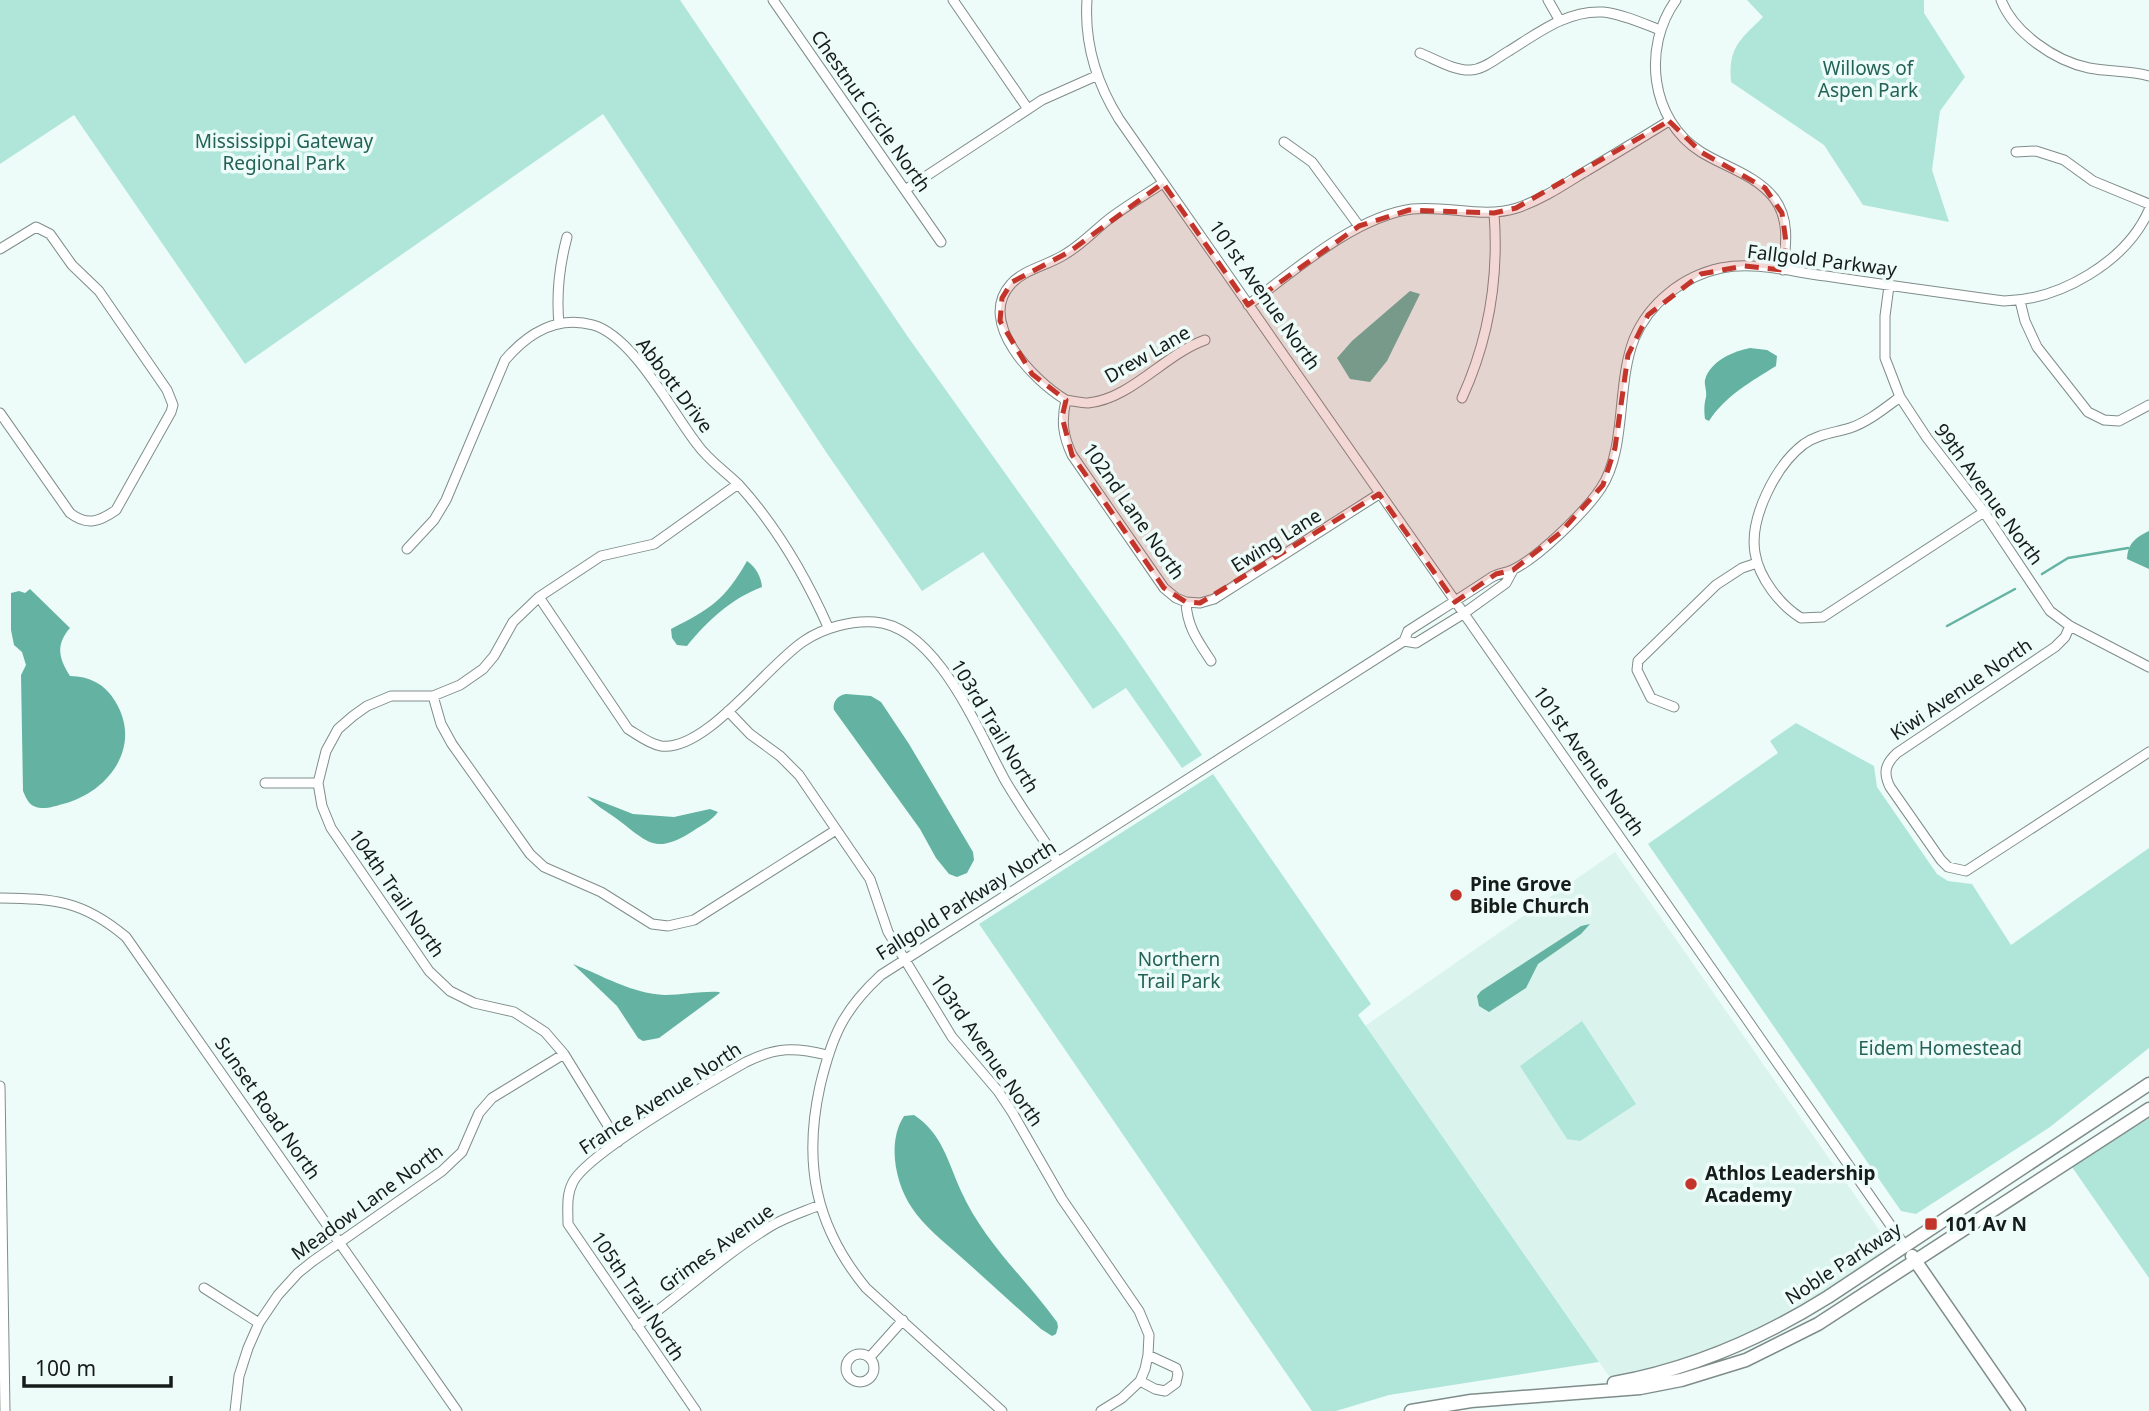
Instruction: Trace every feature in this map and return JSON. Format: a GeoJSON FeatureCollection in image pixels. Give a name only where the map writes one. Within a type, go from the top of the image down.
{"type":"FeatureCollection","features":[{"type":"Feature","properties":{"kind":"main road","name":"Noble Parkway"},"geometry":{"type":"LineString","coordinates":[[1411,1411],[1471,1401],[1565,1392],[1655,1375],[1721,1353],[1796,1316],[2149,1083]]}},
{"type":"Feature","properties":{"kind":"main road","name":"Noble Parkway"},"geometry":{"type":"LineString","coordinates":[[1565,1392],[1601,1392],[1660,1384],[1746,1360],[1805,1332],[2149,1109]]}},
{"type":"Feature","properties":{"kind":"main road","name":"101st Avenue North"},"geometry":{"type":"LineString","coordinates":[[1905,1246],[2019,1411]]}},
{"type":"Feature","properties":{"kind":"street","name":"Chestnut Circle North"},"geometry":{"type":"LineString","coordinates":[[773,0],[941,242]]}},
{"type":"Feature","properties":{"kind":"street"},"geometry":{"type":"LineString","coordinates":[[953,0],[1028,109]]}},
{"type":"Feature","properties":{"kind":"street","name":"101st Avenue North"},"geometry":{"type":"LineString","coordinates":[[1087,0],[1088,39],[1096,76],[1107,100],[1128,132],[1905,1246]]}},
{"type":"Feature","properties":{"kind":"street"},"geometry":{"type":"LineString","coordinates":[[1548,0],[1560,21]]}},
{"type":"Feature","properties":{"kind":"street"},"geometry":{"type":"LineString","coordinates":[[1676,0],[1660,30],[1654,65],[1661,102],[1670,121],[1689,143],[1751,178],[1775,199],[1786,228],[1783,270]]}},
{"type":"Feature","properties":{"kind":"street"},"geometry":{"type":"LineString","coordinates":[[2001,0],[2010,18],[2025,34],[2048,50],[2086,67],[2149,76]]}},
{"type":"Feature","properties":{"kind":"street"},"geometry":{"type":"LineString","coordinates":[[1420,53],[1459,69],[1476,69],[1560,21],[1586,13],[1604,12],[1660,30]]}},
{"type":"Feature","properties":{"kind":"street"},"geometry":{"type":"LineString","coordinates":[[905,190],[1056,92],[1096,76]]}},
{"type":"Feature","properties":{"kind":"street"},"geometry":{"type":"LineString","coordinates":[[1248,304],[1359,226],[1409,210],[1440,208],[1494,213],[1516,208],[1543,198],[1670,121]]}},
{"type":"Feature","properties":{"kind":"street"},"geometry":{"type":"LineString","coordinates":[[1284,142],[1312,162],[1359,226]]}},
{"type":"Feature","properties":{"kind":"street"},"geometry":{"type":"LineString","coordinates":[[2016,152],[2036,151],[2064,160],[2093,181],[2149,204]]}},
{"type":"Feature","properties":{"kind":"street"},"geometry":{"type":"LineString","coordinates":[[1066,400],[1041,384],[1006,336],[999,309],[1005,291],[1012,282],[1069,252],[1112,217],[1163,183]]}},
{"type":"Feature","properties":{"kind":"street","name":"Fallgold Parkway"},"geometry":{"type":"LineString","coordinates":[[1513,570],[1560,533],[1592,501],[1603,485],[1615,448],[1628,355],[1648,315],[1672,291],[1701,274],[1744,266],[2020,301],[2064,288],[2105,262],[2118,252],[2135,232],[2149,210]]}},
{"type":"Feature","properties":{"kind":"street"},"geometry":{"type":"LineString","coordinates":[[1462,398],[1476,368],[1494,288],[1497,251],[1494,213]]}},
{"type":"Feature","properties":{"kind":"street"},"geometry":{"type":"LineString","coordinates":[[0,249],[36,228],[50,234],[72,265],[99,291],[167,390],[173,405],[167,422],[116,510],[103,520],[90,522],[79,520],[70,513],[0,413]]}},
{"type":"Feature","properties":{"kind":"street"},"geometry":{"type":"LineString","coordinates":[[559,324],[556,295],[567,237]]}},
{"type":"Feature","properties":{"kind":"street","name":"99th Avenue North"},"geometry":{"type":"LineString","coordinates":[[1889,286],[1885,316],[1885,358],[1900,397],[1941,457],[1984,512],[2050,611],[2070,626],[2149,667]]}},
{"type":"Feature","properties":{"kind":"street"},"geometry":{"type":"LineString","coordinates":[[2020,301],[2025,321],[2037,347],[2088,412],[2104,420],[2119,421],[2149,405]]}},
{"type":"Feature","properties":{"kind":"street","name":"Abbott Drive"},"geometry":{"type":"LineString","coordinates":[[407,549],[434,520],[446,500],[505,360],[518,345],[536,332],[559,324],[594,326],[615,337],[634,356],[701,450],[738,484],[805,576],[829,629]]}},
{"type":"Feature","properties":{"kind":"street","name":"Drew Lane"},"geometry":{"type":"LineString","coordinates":[[1066,400],[1089,403],[1118,394],[1189,346],[1205,340]]}},
{"type":"Feature","properties":{"kind":"street"},"geometry":{"type":"LineString","coordinates":[[1900,397],[1852,427],[1819,436],[1805,443],[1777,474],[1761,508],[1754,539],[1757,563],[1781,602],[1801,618],[1823,617],[1984,512]]}},
{"type":"Feature","properties":{"kind":"street","name":"102nd Lane North"},"geometry":{"type":"LineString","coordinates":[[1066,400],[1062,418],[1064,438],[1072,455],[1164,588],[1186,602],[1192,633],[1211,661]]}},
{"type":"Feature","properties":{"kind":"street"},"geometry":{"type":"LineString","coordinates":[[265,783],[318,783],[326,751],[338,729],[367,706],[391,696],[433,696],[460,685],[494,656],[513,622],[539,597],[601,556],[654,544],[738,484]]}},
{"type":"Feature","properties":{"kind":"street","name":"Ewing Lane"},"geometry":{"type":"LineString","coordinates":[[1186,602],[1200,603],[1214,599],[1379,494]]}},
{"type":"Feature","properties":{"kind":"street"},"geometry":{"type":"LineString","coordinates":[[1674,707],[1651,698],[1637,670],[1638,661],[1716,584],[1742,568],[1757,563]]}},
{"type":"Feature","properties":{"kind":"street","name":"Fallgold Parkway North"},"geometry":{"type":"LineString","coordinates":[[1002,1411],[866,1288],[849,1267],[833,1240],[820,1205],[813,1174],[812,1142],[827,1055],[846,1012],[861,993],[881,975],[1404,641],[1408,631],[1496,574],[1513,570]]}},
{"type":"Feature","properties":{"kind":"street","name":"Fallgold Parkway North"},"geometry":{"type":"LineString","coordinates":[[1404,641],[1416,643],[1462,614],[1506,583],[1513,570]]}},
{"type":"Feature","properties":{"kind":"street","name":"103rd Trail North"},"geometry":{"type":"LineString","coordinates":[[539,597],[616,715],[628,729],[661,746],[679,744],[694,738],[728,711],[783,657],[805,640],[829,629],[852,623],[877,622],[897,629],[918,642],[936,660],[956,690],[1008,785],[1058,862]]}},
{"type":"Feature","properties":{"kind":"street","name":"Kiwi Avenue North"},"geometry":{"type":"LineString","coordinates":[[2070,626],[2065,637],[2055,647],[1890,760],[1885,776],[1948,867],[1966,871],[2149,752]]}},
{"type":"Feature","properties":{"kind":"street"},"geometry":{"type":"LineString","coordinates":[[433,696],[452,744],[530,854],[544,866],[601,892],[652,924],[668,926],[694,920],[836,830]]}},
{"type":"Feature","properties":{"kind":"street","name":"103rd Avenue North"},"geometry":{"type":"LineString","coordinates":[[728,711],[750,734],[780,756],[799,775],[870,879],[888,932],[904,960],[952,1037],[998,1091],[1062,1199],[1139,1311],[1149,1335],[1148,1355]]}},
{"type":"Feature","properties":{"kind":"street","name":"104th Trail North"},"geometry":{"type":"LineString","coordinates":[[318,783],[322,806],[331,828],[429,971],[450,991],[474,1003],[514,1012],[545,1032],[564,1054],[618,1142]]}},
{"type":"Feature","properties":{"kind":"street","name":"Sunset Road North"},"geometry":{"type":"LineString","coordinates":[[0,898],[61,901],[83,908],[105,920],[126,937],[457,1411]]}},
{"type":"Feature","properties":{"kind":"street","name":"France Avenue North"},"geometry":{"type":"LineString","coordinates":[[568,1196],[573,1181],[583,1168],[618,1142],[725,1074],[765,1053],[804,1049],[827,1055]]}},
{"type":"Feature","properties":{"kind":"street","name":"Meadow Lane North"},"geometry":{"type":"LineString","coordinates":[[235,1411],[239,1376],[259,1323],[278,1295],[298,1273],[442,1171],[462,1153],[479,1113],[492,1098],[564,1054]]}},
{"type":"Feature","properties":{"kind":"street"},"geometry":{"type":"LineString","coordinates":[[0,1086],[5,1411]]}},
{"type":"Feature","properties":{"kind":"street","name":"105th Trail North"},"geometry":{"type":"LineString","coordinates":[[568,1196],[568,1224],[696,1411]]}},
{"type":"Feature","properties":{"kind":"street","name":"Grimes Avenue"},"geometry":{"type":"LineString","coordinates":[[637,1326],[770,1226],[820,1205]]}},
{"type":"Feature","properties":{"kind":"street"},"geometry":{"type":"LineString","coordinates":[[204,1288],[259,1323]]}},
{"type":"Feature","properties":{"kind":"street"},"geometry":{"type":"LineString","coordinates":[[870,1357],[903,1320]]}},
{"type":"Feature","properties":{"kind":"street"},"geometry":{"type":"LineString","coordinates":[[1101,1411],[1122,1398],[1140,1381],[1148,1355],[1176,1368],[1178,1374],[1176,1383],[1165,1391],[1140,1381]]}},
{"type":"Feature","properties":{"kind":"highlighted area"},"geometry":{"type":"Polygon","coordinates":[[[1669,121],[1701,152],[1765,188],[1782,213],[1786,242],[1783,270],[1744,266],[1701,274],[1648,315],[1628,355],[1615,448],[1603,485],[1560,533],[1513,570],[1496,574],[1455,602],[1379,494],[1200,603],[1186,602],[1164,588],[1072,455],[1062,417],[1066,400],[1032,374],[1000,321],[1002,298],[1012,282],[1069,252],[1163,183],[1248,305],[1359,226],[1409,210],[1494,213],[1516,208],[1669,121]]]}},
{"type":"Feature","properties":{"kind":"shaded area"},"geometry":{"type":"Polygon","coordinates":[[[1410,291],[1420,294],[1387,361],[1370,382],[1350,379],[1337,358],[1352,341],[1410,291]]]}},
{"type":"Feature","properties":{"kind":"shaded area"},"geometry":{"type":"Polygon","coordinates":[[[1750,348],[1767,350],[1777,356],[1776,366],[1748,383],[1715,412],[1709,421],[1705,419],[1705,382],[1708,373],[1723,358],[1750,348]]]}},
{"type":"Feature","properties":{"kind":"shaded area"},"geometry":{"type":"Polygon","coordinates":[[[2149,531],[2149,569],[2127,559],[2133,542],[2149,531]]]}},
{"type":"Feature","properties":{"kind":"shaded area"},"geometry":{"type":"Polygon","coordinates":[[[747,561],[758,572],[762,587],[740,597],[721,611],[687,646],[677,645],[672,638],[671,629],[724,594],[747,561]]]}},
{"type":"Feature","properties":{"kind":"shaded area"},"geometry":{"type":"Polygon","coordinates":[[[30,589],[70,628],[62,640],[60,651],[70,676],[90,679],[106,690],[123,718],[125,734],[117,765],[107,778],[80,798],[46,808],[31,805],[23,791],[21,675],[26,665],[22,652],[14,645],[11,630],[11,593],[25,593],[30,589]]]}},
{"type":"Feature","properties":{"kind":"shaded area"},"geometry":{"type":"Polygon","coordinates":[[[846,694],[871,696],[881,702],[973,852],[974,860],[967,873],[957,877],[949,874],[834,710],[836,699],[846,694]]]}},
{"type":"Feature","properties":{"kind":"shaded area"},"geometry":{"type":"Polygon","coordinates":[[[587,796],[633,814],[674,817],[710,809],[718,812],[706,823],[680,838],[661,844],[645,840],[587,796]]]}},
{"type":"Feature","properties":{"kind":"shaded area"},"geometry":{"type":"Polygon","coordinates":[[[1615,852],[1884,1237],[1883,1249],[1874,1262],[1777,1321],[1702,1355],[1636,1373],[1609,1376],[1365,1026],[1615,852]]]}},
{"type":"Feature","properties":{"kind":"shaded area"},"geometry":{"type":"Polygon","coordinates":[[[1590,924],[1581,934],[1538,964],[1526,988],[1489,1012],[1479,1006],[1477,996],[1481,991],[1581,926],[1590,924]]]}},
{"type":"Feature","properties":{"kind":"shaded area"},"geometry":{"type":"Polygon","coordinates":[[[573,964],[629,988],[653,994],[720,993],[659,1038],[643,1041],[638,1038],[617,1006],[573,964]]]}},
{"type":"Feature","properties":{"kind":"shaded area"},"geometry":{"type":"Polygon","coordinates":[[[914,1115],[924,1122],[938,1139],[961,1191],[981,1227],[1057,1322],[1056,1334],[1052,1336],[1041,1329],[935,1234],[912,1208],[901,1187],[895,1150],[899,1126],[904,1116],[914,1115]]]}},
{"type":"Feature","properties":{"kind":"green space","name":"Mississippi Gateway Regional Park"},"geometry":{"type":"Polygon","coordinates":[[[0,0],[680,0],[908,337],[1124,640],[1202,755],[1182,768],[1126,688],[1093,709],[983,552],[922,591],[826,452],[603,114],[245,364],[74,115],[0,164],[0,0]]]}},
{"type":"Feature","properties":{"kind":"green space","name":"Willows of Aspen Park"},"geometry":{"type":"Polygon","coordinates":[[[1747,0],[1924,0],[1924,13],[1965,77],[1940,111],[1932,170],[1949,222],[1863,205],[1824,145],[1731,82],[1731,60],[1737,45],[1763,17],[1747,0]]]}},
{"type":"Feature","properties":{"kind":"green space","name":"Eidem Homestead"},"geometry":{"type":"Polygon","coordinates":[[[1796,723],[1874,766],[1877,787],[1937,874],[1948,881],[1972,884],[2011,945],[2149,848],[2149,1048],[2050,1127],[1916,1214],[1901,1211],[1648,844],[1778,753],[1770,741],[1796,723]]]}},
{"type":"Feature","properties":{"kind":"green space","name":"Northern Trail Park"},"geometry":{"type":"Polygon","coordinates":[[[1213,774],[1371,1004],[1358,1015],[1599,1362],[1389,1395],[1336,1411],[1312,1411],[979,924],[1213,774]]]}},
{"type":"Feature","properties":{"kind":"green space"},"geometry":{"type":"Polygon","coordinates":[[[1582,1021],[1636,1104],[1580,1141],[1567,1139],[1520,1066],[1582,1021]]]}},
{"type":"Feature","properties":{"kind":"green space"},"geometry":{"type":"Polygon","coordinates":[[[2149,1118],[2149,1278],[2072,1167],[2149,1118]]]}},
{"type":"Feature","properties":{"kind":"waterway"},"geometry":{"type":"LineString","coordinates":[[2042,574],[2068,558],[2128,548]]}},
{"type":"Feature","properties":{"kind":"waterway"},"geometry":{"type":"LineString","coordinates":[[1947,626],[2015,589]]}},
{"type":"Feature","properties":{"kind":"place","name":"Pine Grove Bible Church"},"geometry":{"type":"Point","coordinates":[1456,895]}},
{"type":"Feature","properties":{"kind":"place","name":"Athlos Leadership Academy"},"geometry":{"type":"Point","coordinates":[1691,1184]}},
{"type":"Feature","properties":{"kind":"place","name":"101 Av N"},"geometry":{"type":"Point","coordinates":[1931,1224]}}]}
